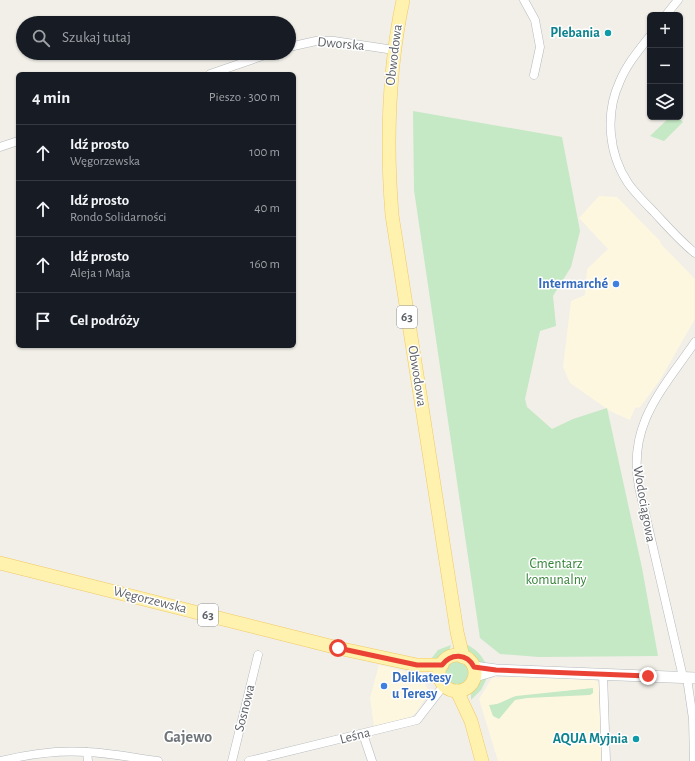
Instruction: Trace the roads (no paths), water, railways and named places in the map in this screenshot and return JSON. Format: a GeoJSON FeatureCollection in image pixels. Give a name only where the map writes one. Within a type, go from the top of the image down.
{"type":"FeatureCollection","features":[{"type":"Feature","properties":{"kind":"main road","name":"Obwodowa"},"geometry":{"type":"LineString","coordinates":[[403,0],[394,50],[388,125],[389,182],[392,215],[457,632],[458,656]]}},
{"type":"Feature","properties":{"kind":"main road","name":"Węgorzewska"},"geometry":{"type":"LineString","coordinates":[[0,563],[297,638],[417,665],[442,675]]}},
{"type":"Feature","properties":{"kind":"main road"},"geometry":{"type":"LineString","coordinates":[[458,656],[472,662],[474,672],[472,683],[462,690],[448,688],[442,675],[445,661],[458,656]]}},
{"type":"Feature","properties":{"kind":"main road"},"geometry":{"type":"LineString","coordinates":[[462,690],[482,761]]}},
{"type":"Feature","properties":{"kind":"street"},"geometry":{"type":"LineString","coordinates":[[524,0],[535,20],[540,47],[534,75]]}},
{"type":"Feature","properties":{"kind":"street"},"geometry":{"type":"LineString","coordinates":[[668,12],[678,0]]}},
{"type":"Feature","properties":{"kind":"street"},"geometry":{"type":"LineString","coordinates":[[647,40],[629,64],[616,89],[610,120],[613,146],[619,167],[628,182],[645,202],[692,250],[695,257]]}},
{"type":"Feature","properties":{"kind":"street","name":"Dworska"},"geometry":{"type":"LineString","coordinates":[[296,45],[316,41],[334,41],[394,50]]}},
{"type":"Feature","properties":{"kind":"street"},"geometry":{"type":"LineString","coordinates":[[216,72],[251,60]]}},
{"type":"Feature","properties":{"kind":"street"},"geometry":{"type":"LineString","coordinates":[[0,147],[16,142]]}},
{"type":"Feature","properties":{"kind":"street","name":"Wodociągowa"},"geometry":{"type":"LineString","coordinates":[[694,761],[693,719],[688,678],[639,487],[636,455],[642,426],[647,415],[654,402],[695,342]]}},
{"type":"Feature","properties":{"kind":"street","name":"Sosnowa"},"geometry":{"type":"LineString","coordinates":[[232,761],[258,655]]}},
{"type":"Feature","properties":{"kind":"street"},"geometry":{"type":"LineString","coordinates":[[474,672],[496,670],[688,678]]}},
{"type":"Feature","properties":{"kind":"street"},"geometry":{"type":"LineString","coordinates":[[603,674],[606,761]]}},
{"type":"Feature","properties":{"kind":"street","name":"Leśna"},"geometry":{"type":"LineString","coordinates":[[249,761],[417,720],[442,675]]}},
{"type":"Feature","properties":{"kind":"street"},"geometry":{"type":"LineString","coordinates":[[363,734],[372,761]]}},
{"type":"Feature","properties":{"kind":"street"},"geometry":{"type":"LineString","coordinates":[[1,761],[36,754],[56,752],[87,752],[158,761]]}},
{"type":"Feature","properties":{"kind":"street"},"geometry":{"type":"LineString","coordinates":[[87,752],[88,761]]}},
{"type":"Feature","properties":{"kind":"place","name":"Plebania"},"geometry":{"type":"Point","coordinates":[608,33]}},
{"type":"Feature","properties":{"kind":"place","name":"Intermarché"},"geometry":{"type":"Point","coordinates":[616,284]}},
{"type":"Feature","properties":{"kind":"place","name":"Delikatesy u Teresy"},"geometry":{"type":"Point","coordinates":[384,686]}},
{"type":"Feature","properties":{"kind":"place","name":"AQUA Myjnia"},"geometry":{"type":"Point","coordinates":[636,739]}},
{"type":"Feature","properties":{"kind":"district","name":"Gajewo"},"geometry":{"type":"Point","coordinates":[188,737]}},
{"type":"Feature","properties":{"kind":"park label","name":"Cmentarz komunalny"},"geometry":{"type":"Point","coordinates":[556,572]}}]}
